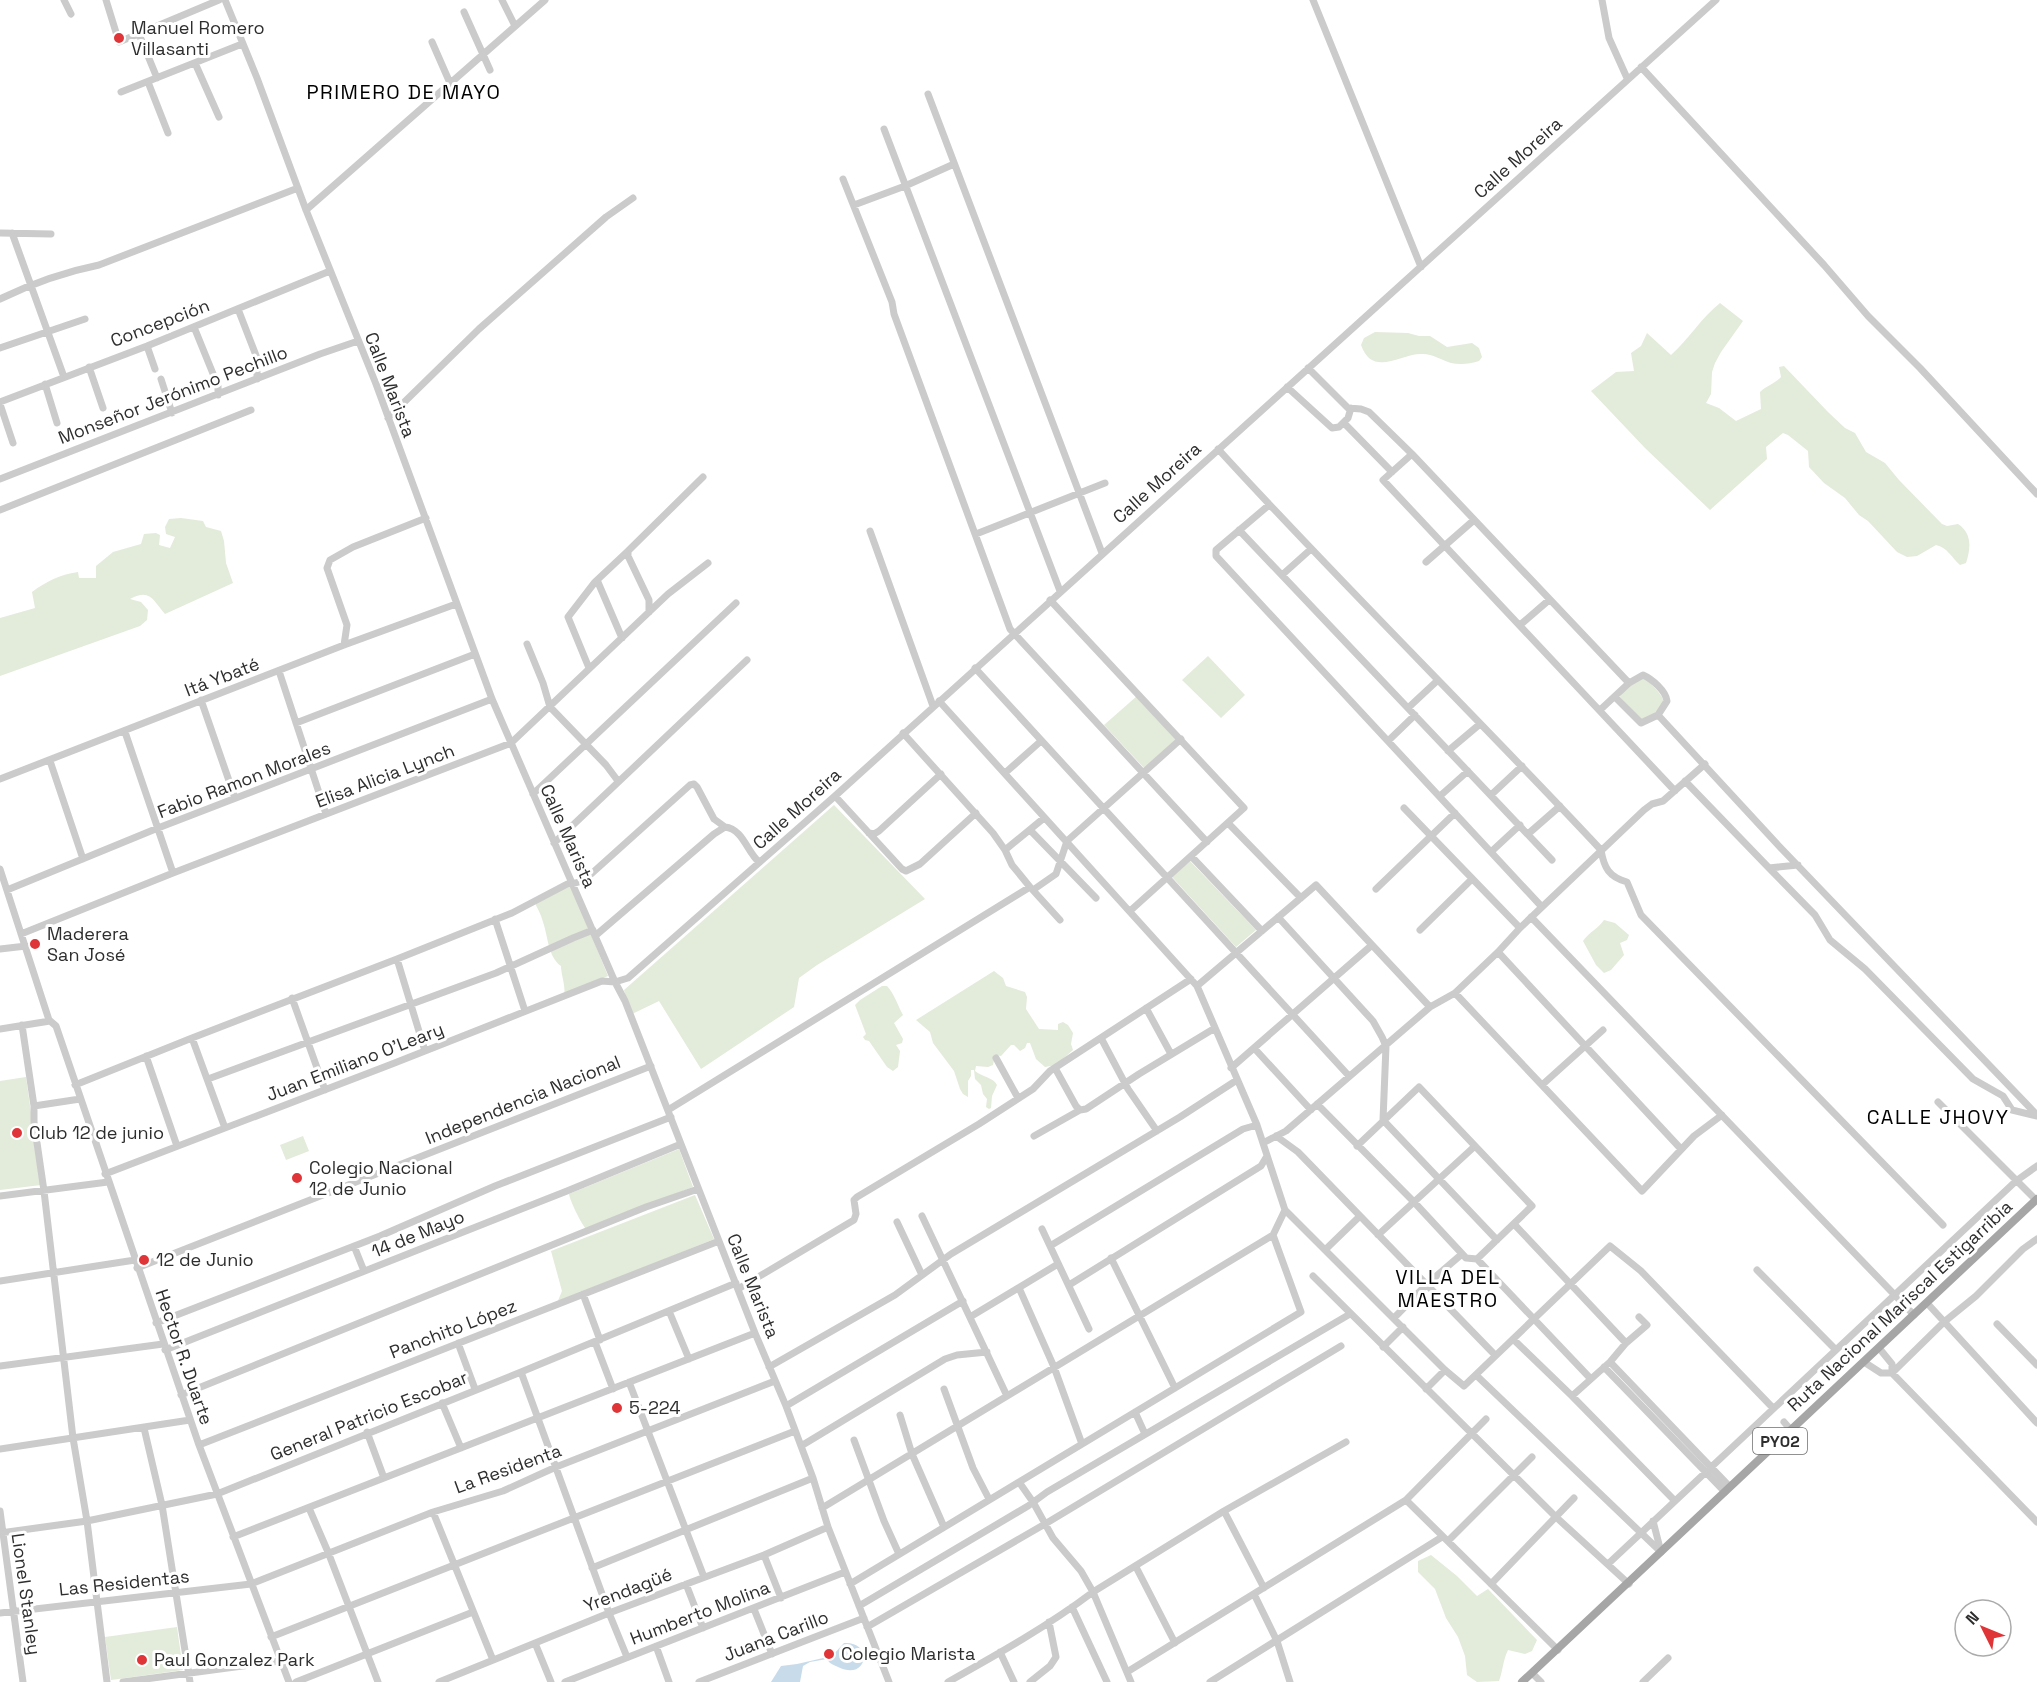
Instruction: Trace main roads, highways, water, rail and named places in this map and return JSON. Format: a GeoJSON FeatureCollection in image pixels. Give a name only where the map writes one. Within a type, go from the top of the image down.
{"type":"FeatureCollection","features":[{"type":"Feature","properties":{"kind":"main road","name":"Ruta Nacional Mariscal Estigarribia"},"geometry":{"type":"LineString","coordinates":[[1522,1682],[2036,1200]]}},
{"type":"Feature","properties":{"kind":"water"},"geometry":{"type":"Polygon","coordinates":[[[844,1643],[854,1644],[863,1654],[864,1660],[856,1669],[848,1670],[838,1667],[827,1659],[810,1662],[803,1666],[800,1682],[771,1682],[781,1666],[832,1656],[844,1643]]]}},
{"type":"Feature","properties":{"kind":"place","name":"Manuel Romero Villasanti"},"geometry":{"type":"Point","coordinates":[119,38]}},
{"type":"Feature","properties":{"kind":"place","name":"Maderera San José"},"geometry":{"type":"Point","coordinates":[35,944]}},
{"type":"Feature","properties":{"kind":"place","name":"Club 12 de junio"},"geometry":{"type":"Point","coordinates":[17,1133]}},
{"type":"Feature","properties":{"kind":"place","name":"Colegio Nacional 12 de Junio"},"geometry":{"type":"Point","coordinates":[297,1178]}},
{"type":"Feature","properties":{"kind":"place","name":"12 de Junio"},"geometry":{"type":"Point","coordinates":[144,1260]}},
{"type":"Feature","properties":{"kind":"place","name":"5-224"},"geometry":{"type":"Point","coordinates":[617,1408]}},
{"type":"Feature","properties":{"kind":"place","name":"Colegio Marista"},"geometry":{"type":"Point","coordinates":[829,1654]}},
{"type":"Feature","properties":{"kind":"place","name":"Paul Gonzalez Park"},"geometry":{"type":"Point","coordinates":[142,1660]}},
{"type":"Feature","properties":{"kind":"district","name":"PRIMERO DE MAYO"},"geometry":{"type":"Point","coordinates":[404,92]}},
{"type":"Feature","properties":{"kind":"district","name":"CALLE JHOVY"},"geometry":{"type":"Point","coordinates":[1938,1117]}},
{"type":"Feature","properties":{"kind":"district","name":"VILLA DEL MAESTRO"},"geometry":{"type":"Point","coordinates":[1448,1288]}}]}
